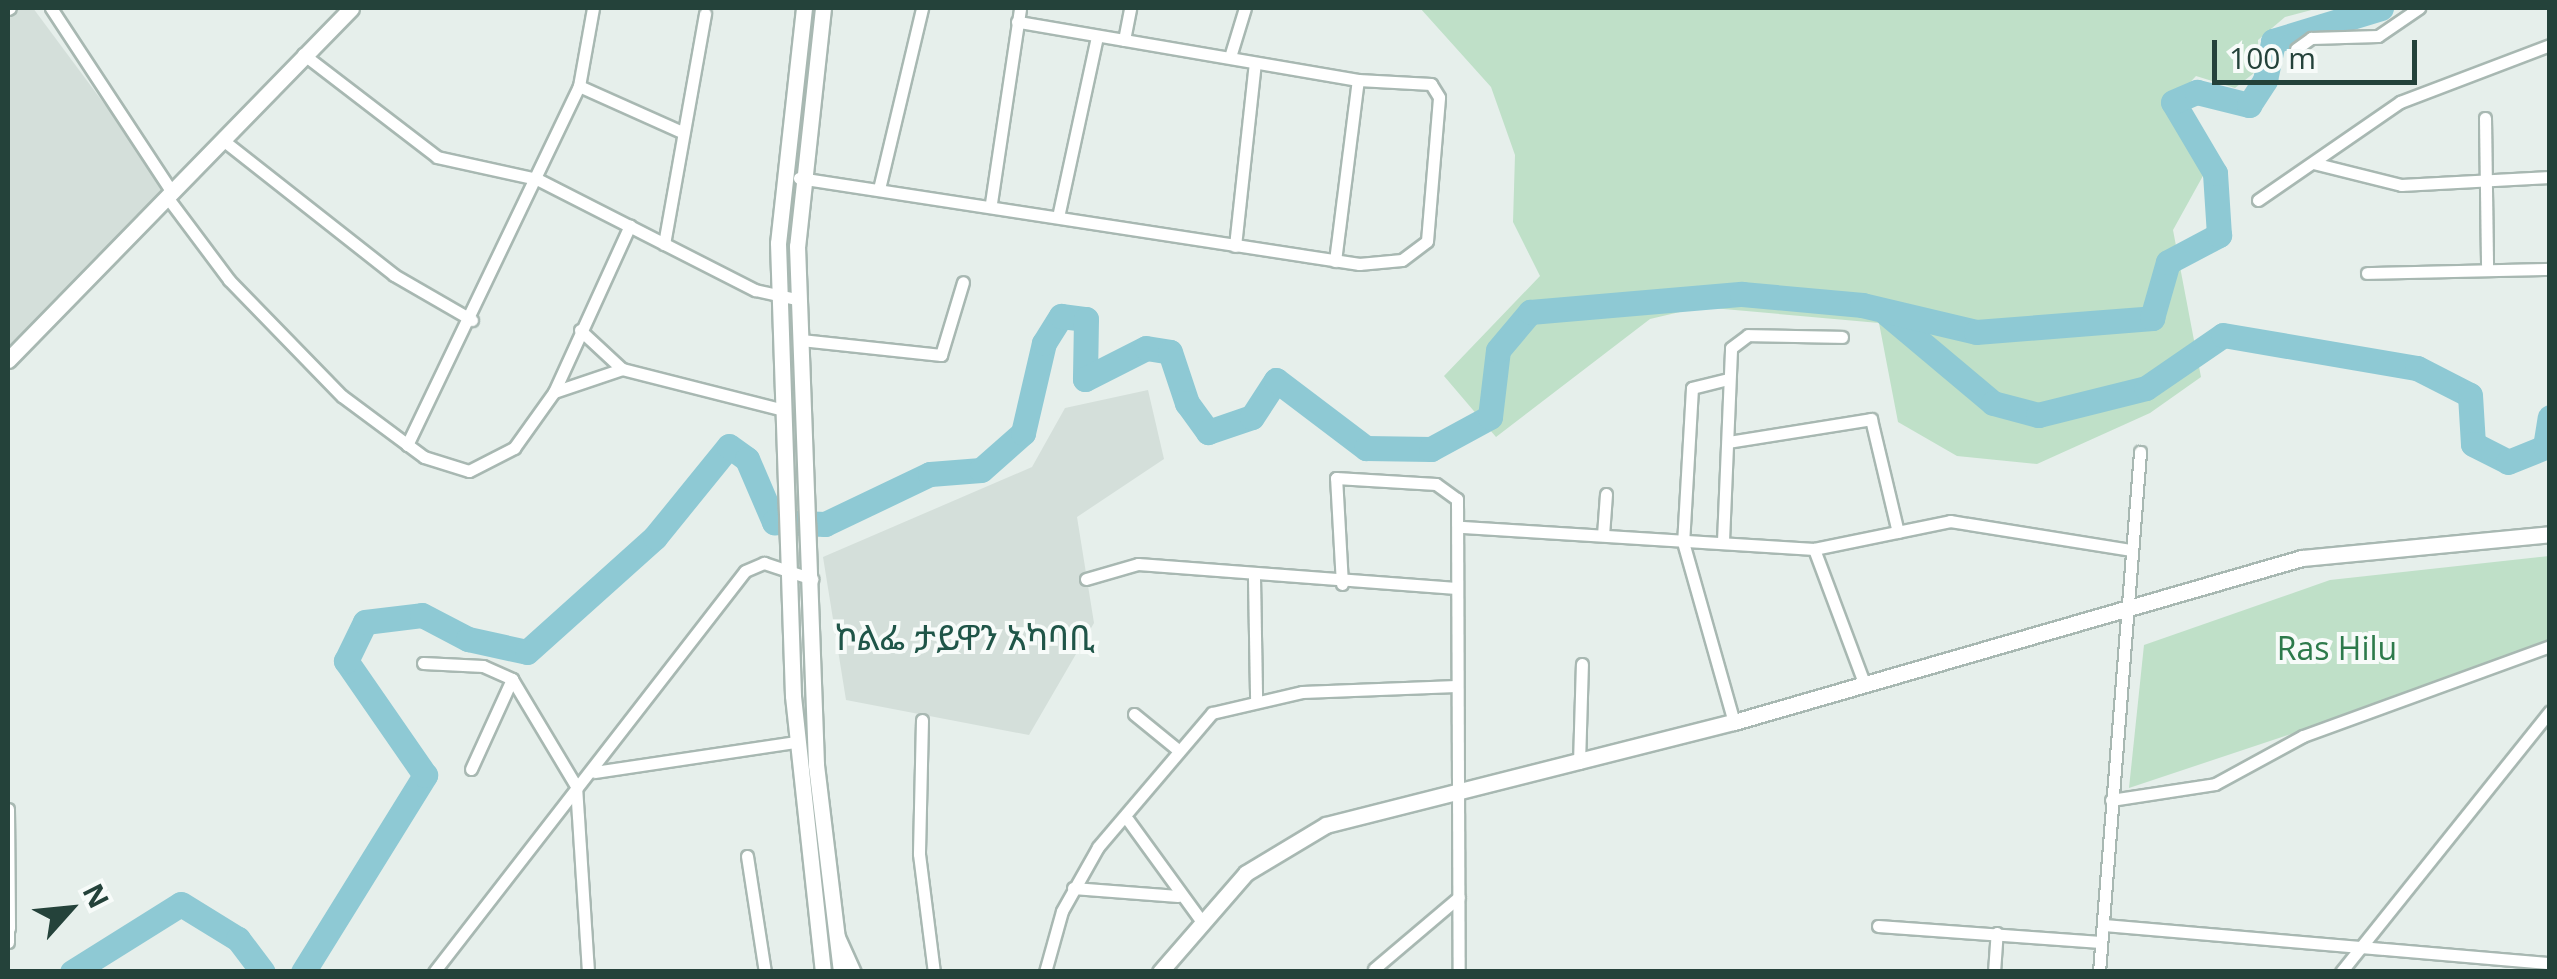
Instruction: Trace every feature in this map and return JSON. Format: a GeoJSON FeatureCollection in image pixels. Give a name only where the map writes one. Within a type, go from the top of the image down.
{"type":"FeatureCollection","features":[{"type":"Feature","properties":{"kind":"main road"},"geometry":{"type":"LineString","coordinates":[[8,360],[350,8]]}},
{"type":"Feature","properties":{"kind":"main road"},"geometry":{"type":"LineString","coordinates":[[804,8],[781,154],[780,300],[796,742],[823,972]]}},
{"type":"Feature","properties":{"kind":"main road"},"geometry":{"type":"LineString","coordinates":[[824,8],[799,178],[800,300],[816,765],[841,972]]}},
{"type":"Feature","properties":{"kind":"main road"},"geometry":{"type":"LineString","coordinates":[[1160,972],[1200,920],[1304,834],[1734,722],[2327,553],[2550,534]]}},
{"type":"Feature","properties":{"kind":"street"},"geometry":{"type":"LineString","coordinates":[[51,8],[170,194],[261,314],[406,445],[455,469],[484,468],[514,448],[554,392],[630,225]]}},
{"type":"Feature","properties":{"kind":"street"},"geometry":{"type":"LineString","coordinates":[[406,445],[472,320],[579,86],[593,8]]}},
{"type":"Feature","properties":{"kind":"street"},"geometry":{"type":"LineString","coordinates":[[879,189],[922,8]]}},
{"type":"Feature","properties":{"kind":"street"},"geometry":{"type":"LineString","coordinates":[[990,204],[1020,8]]}},
{"type":"Feature","properties":{"kind":"street"},"geometry":{"type":"LineString","coordinates":[[1124,40],[1130,8]]}},
{"type":"Feature","properties":{"kind":"street"},"geometry":{"type":"LineString","coordinates":[[1230,57],[1245,8]]}},
{"type":"Feature","properties":{"kind":"street"},"geometry":{"type":"LineString","coordinates":[[2296,49],[2311,38],[2378,36],[2419,8]]}},
{"type":"Feature","properties":{"kind":"street"},"geometry":{"type":"LineString","coordinates":[[664,244],[705,14]]}},
{"type":"Feature","properties":{"kind":"street"},"geometry":{"type":"LineString","coordinates":[[799,178],[990,204],[1336,261],[1394,262],[1428,240],[1438,92],[1431,84],[1358,80],[1017,22]]}},
{"type":"Feature","properties":{"kind":"street"},"geometry":{"type":"LineString","coordinates":[[1058,217],[1097,36]]}},
{"type":"Feature","properties":{"kind":"street"},"geometry":{"type":"LineString","coordinates":[[2258,200],[2436,84],[2550,45]]}},
{"type":"Feature","properties":{"kind":"street"},"geometry":{"type":"LineString","coordinates":[[304,54],[437,156],[537,179],[780,300],[800,300]]}},
{"type":"Feature","properties":{"kind":"street"},"geometry":{"type":"LineString","coordinates":[[1235,246],[1255,63]]}},
{"type":"Feature","properties":{"kind":"street"},"geometry":{"type":"LineString","coordinates":[[1336,261],[1358,80]]}},
{"type":"Feature","properties":{"kind":"street"},"geometry":{"type":"LineString","coordinates":[[579,86],[682,132]]}},
{"type":"Feature","properties":{"kind":"street"},"geometry":{"type":"LineString","coordinates":[[2485,118],[2487,269]]}},
{"type":"Feature","properties":{"kind":"street"},"geometry":{"type":"LineString","coordinates":[[224,141],[394,275],[472,320]]}},
{"type":"Feature","properties":{"kind":"street"},"geometry":{"type":"LineString","coordinates":[[2312,162],[2385,184],[2484,183],[2550,177]]}},
{"type":"Feature","properties":{"kind":"street"},"geometry":{"type":"LineString","coordinates":[[2367,273],[2550,269]]}},
{"type":"Feature","properties":{"kind":"street"},"geometry":{"type":"LineString","coordinates":[[801,340],[942,355],[962,282]]}},
{"type":"Feature","properties":{"kind":"street"},"geometry":{"type":"LineString","coordinates":[[580,330],[622,368],[784,410]]}},
{"type":"Feature","properties":{"kind":"street"},"geometry":{"type":"LineString","coordinates":[[1722,541],[1731,348],[1748,335],[1842,338]]}},
{"type":"Feature","properties":{"kind":"street"},"geometry":{"type":"LineString","coordinates":[[554,392],[622,368]]}},
{"type":"Feature","properties":{"kind":"street"},"geometry":{"type":"LineString","coordinates":[[1728,379],[1692,388],[1683,542],[1734,722]]}},
{"type":"Feature","properties":{"kind":"street"},"geometry":{"type":"LineString","coordinates":[[1728,442],[1872,420],[1898,532]]}},
{"type":"Feature","properties":{"kind":"street"},"geometry":{"type":"LineString","coordinates":[[2098,972],[2140,452]]}},
{"type":"Feature","properties":{"kind":"street"},"geometry":{"type":"LineString","coordinates":[[1342,584],[1333,482],[1341,475],[1436,484],[1457,499],[1463,527],[1456,588],[1459,972]]}},
{"type":"Feature","properties":{"kind":"street"},"geometry":{"type":"LineString","coordinates":[[1603,535],[1606,494]]}},
{"type":"Feature","properties":{"kind":"street"},"geometry":{"type":"LineString","coordinates":[[1463,527],[1814,549],[1950,520],[2132,550]]}},
{"type":"Feature","properties":{"kind":"street"},"geometry":{"type":"LineString","coordinates":[[1814,549],[1864,684]]}},
{"type":"Feature","properties":{"kind":"street"},"geometry":{"type":"LineString","coordinates":[[434,972],[576,786],[595,772],[745,571],[764,563],[812,579]]}},
{"type":"Feature","properties":{"kind":"street"},"geometry":{"type":"LineString","coordinates":[[1086,579],[1138,564],[1254,578],[1456,588]]}},
{"type":"Feature","properties":{"kind":"street"},"geometry":{"type":"LineString","coordinates":[[1254,578],[1256,698]]}},
{"type":"Feature","properties":{"kind":"street"},"geometry":{"type":"LineString","coordinates":[[2111,800],[2215,784],[2303,736],[2550,646]]}},
{"type":"Feature","properties":{"kind":"street"},"geometry":{"type":"LineString","coordinates":[[423,664],[483,666],[512,679],[576,786],[588,972]]}},
{"type":"Feature","properties":{"kind":"street"},"geometry":{"type":"LineString","coordinates":[[1579,763],[1582,664]]}},
{"type":"Feature","properties":{"kind":"street"},"geometry":{"type":"LineString","coordinates":[[471,769],[512,679]]}},
{"type":"Feature","properties":{"kind":"street"},"geometry":{"type":"LineString","coordinates":[[1044,972],[1073,888],[1178,750],[1212,713],[1256,698],[1456,686]]}},
{"type":"Feature","properties":{"kind":"street"},"geometry":{"type":"LineString","coordinates":[[2341,972],[2550,711]]}},
{"type":"Feature","properties":{"kind":"street"},"geometry":{"type":"LineString","coordinates":[[1134,714],[1178,750]]}},
{"type":"Feature","properties":{"kind":"street"},"geometry":{"type":"LineString","coordinates":[[922,720],[919,854],[934,972]]}},
{"type":"Feature","properties":{"kind":"street"},"geometry":{"type":"LineString","coordinates":[[595,772],[796,742]]}},
{"type":"Feature","properties":{"kind":"street"},"geometry":{"type":"LineString","coordinates":[[8,809],[8,942]]}},
{"type":"Feature","properties":{"kind":"street"},"geometry":{"type":"LineString","coordinates":[[1128,820],[1178,896],[1200,920]]}},
{"type":"Feature","properties":{"kind":"street"},"geometry":{"type":"LineString","coordinates":[[747,856],[765,972]]}},
{"type":"Feature","properties":{"kind":"street"},"geometry":{"type":"LineString","coordinates":[[1073,888],[1178,896]]}},
{"type":"Feature","properties":{"kind":"street"},"geometry":{"type":"LineString","coordinates":[[1374,969],[1459,897]]}},
{"type":"Feature","properties":{"kind":"street"},"geometry":{"type":"LineString","coordinates":[[1878,926],[2100,942]]}},
{"type":"Feature","properties":{"kind":"street"},"geometry":{"type":"LineString","coordinates":[[2104,926],[2550,963]]}},
{"type":"Feature","properties":{"kind":"street"},"geometry":{"type":"LineString","coordinates":[[836,930],[856,972]]}},
{"type":"Feature","properties":{"kind":"street"},"geometry":{"type":"LineString","coordinates":[[1994,972],[1998,934]]}},
{"type":"Feature","properties":{"kind":"shaded area"},"geometry":{"type":"Polygon","coordinates":[[[8,8],[33,8],[166,187],[8,349],[8,8]]]}},
{"type":"Feature","properties":{"kind":"shaded area"},"geometry":{"type":"Polygon","coordinates":[[[1148,390],[1164,459],[1077,517],[1094,623],[1029,735],[846,700],[823,557],[1032,467],[1065,408],[1148,390]]]}},
{"type":"Feature","properties":{"kind":"green space"},"geometry":{"type":"Polygon","coordinates":[[[1420,8],[2319,8],[2285,17],[2258,40],[2259,69],[2235,88],[2196,76],[2167,107],[2204,174],[2173,230],[2201,377],[2150,413],[2037,464],[1957,456],[1898,422],[1879,323],[1701,307],[1650,319],[1496,437],[1444,376],[1540,276],[1513,222],[1515,155],[1491,87],[1420,8]]]}},
{"type":"Feature","properties":{"kind":"green space","name":"Ras Hilu"},"geometry":{"type":"Polygon","coordinates":[[[2549,556],[2549,648],[2129,788],[2144,645],[2330,580],[2549,556]]]}},
{"type":"Feature","properties":{"kind":"waterway"},"geometry":{"type":"LineString","coordinates":[[303,972],[425,775],[346,661],[365,622],[422,615],[468,639],[527,652],[655,537],[729,446],[747,459],[774,522],[825,524],[930,474],[981,470],[1023,433],[1044,343],[1061,316],[1086,319],[1085,379],[1146,348],[1170,352],[1187,403],[1208,432],[1252,417],[1276,380],[1366,448],[1431,449],[1490,417],[1498,350],[1530,312],[1742,294],[1862,305],[1976,332],[2152,318],[2168,262],[2219,235],[2215,173],[2173,102],[2197,92],[2249,105],[2265,80],[2273,41],[2381,8]]}},
{"type":"Feature","properties":{"kind":"waterway"},"geometry":{"type":"LineString","coordinates":[[1887,314],[1993,403],[2038,415],[2146,388],[2223,335],[2417,368],[2470,395],[2473,444],[2508,462],[2545,447],[2550,417]]}},
{"type":"Feature","properties":{"kind":"waterway"},"geometry":{"type":"LineString","coordinates":[[72,972],[181,904],[238,939],[263,972]]}},
{"type":"Feature","properties":{"kind":"district","name":"ኮልፌ ታይዋን አካባቢ"},"geometry":{"type":"Point","coordinates":[965,637]}}]}
